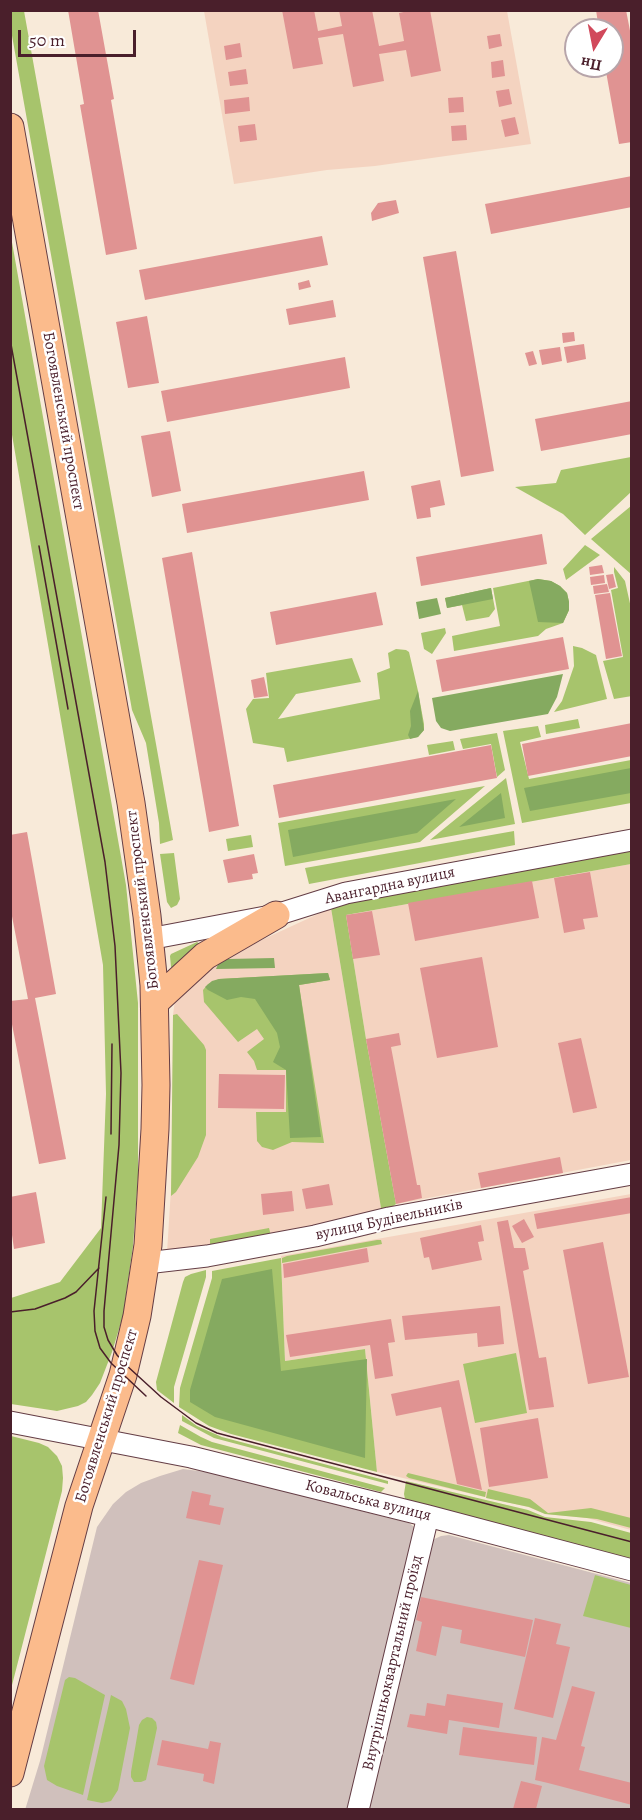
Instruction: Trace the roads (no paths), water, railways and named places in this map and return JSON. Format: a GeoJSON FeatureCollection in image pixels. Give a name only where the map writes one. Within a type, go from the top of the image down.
{"type":"FeatureCollection","features":[{"type":"Feature","properties":{"kind":"main road","name":"Богоявленський проспект"},"geometry":{"type":"LineString","coordinates":[[10,127],[121,746],[147,916],[155,1002],[155,1129],[146,1263],[137,1316],[126,1365],[80,1506],[10,1773]]}},
{"type":"Feature","properties":{"kind":"main road"},"geometry":{"type":"LineString","coordinates":[[155,1002],[205,956],[276,915]]}},
{"type":"Feature","properties":{"kind":"street","name":"Авангардна вулиця"},"geometry":{"type":"LineString","coordinates":[[149,939],[276,915],[346,892],[632,840]]}},
{"type":"Feature","properties":{"kind":"street","name":"вулиця Будівельників"},"geometry":{"type":"LineString","coordinates":[[146,1263],[207,1256],[315,1236],[389,1218],[632,1174]]}},
{"type":"Feature","properties":{"kind":"street"},"geometry":{"type":"LineString","coordinates":[[10,1422],[102,1440]]}},
{"type":"Feature","properties":{"kind":"street","name":"Ковальська вулиця"},"geometry":{"type":"LineString","coordinates":[[102,1440],[191,1457],[632,1570]]}},
{"type":"Feature","properties":{"kind":"street","name":"Внутрішньоквартальний проїзд"},"geometry":{"type":"LineString","coordinates":[[358,1809],[428,1516]]}},
{"type":"Feature","properties":{"kind":"tram line"},"geometry":{"type":"LineString","coordinates":[[10,339],[105,862],[115,946],[121,1073],[119,1145],[104,1311],[104,1327],[108,1340],[126,1365],[161,1397],[196,1423],[217,1433],[632,1542]]}},
{"type":"Feature","properties":{"kind":"tram line"},"geometry":{"type":"LineString","coordinates":[[39,546],[68,709]]}},
{"type":"Feature","properties":{"kind":"tram line"},"geometry":{"type":"LineString","coordinates":[[111,1134],[112,1044]]}},
{"type":"Feature","properties":{"kind":"tram line"},"geometry":{"type":"LineString","coordinates":[[106,1197],[94,1311],[95,1331],[100,1348],[111,1363],[146,1396]]}},
{"type":"Feature","properties":{"kind":"tram line"},"geometry":{"type":"LineString","coordinates":[[10,1312],[35,1309],[65,1298],[76,1292],[99,1268]]}}]}
